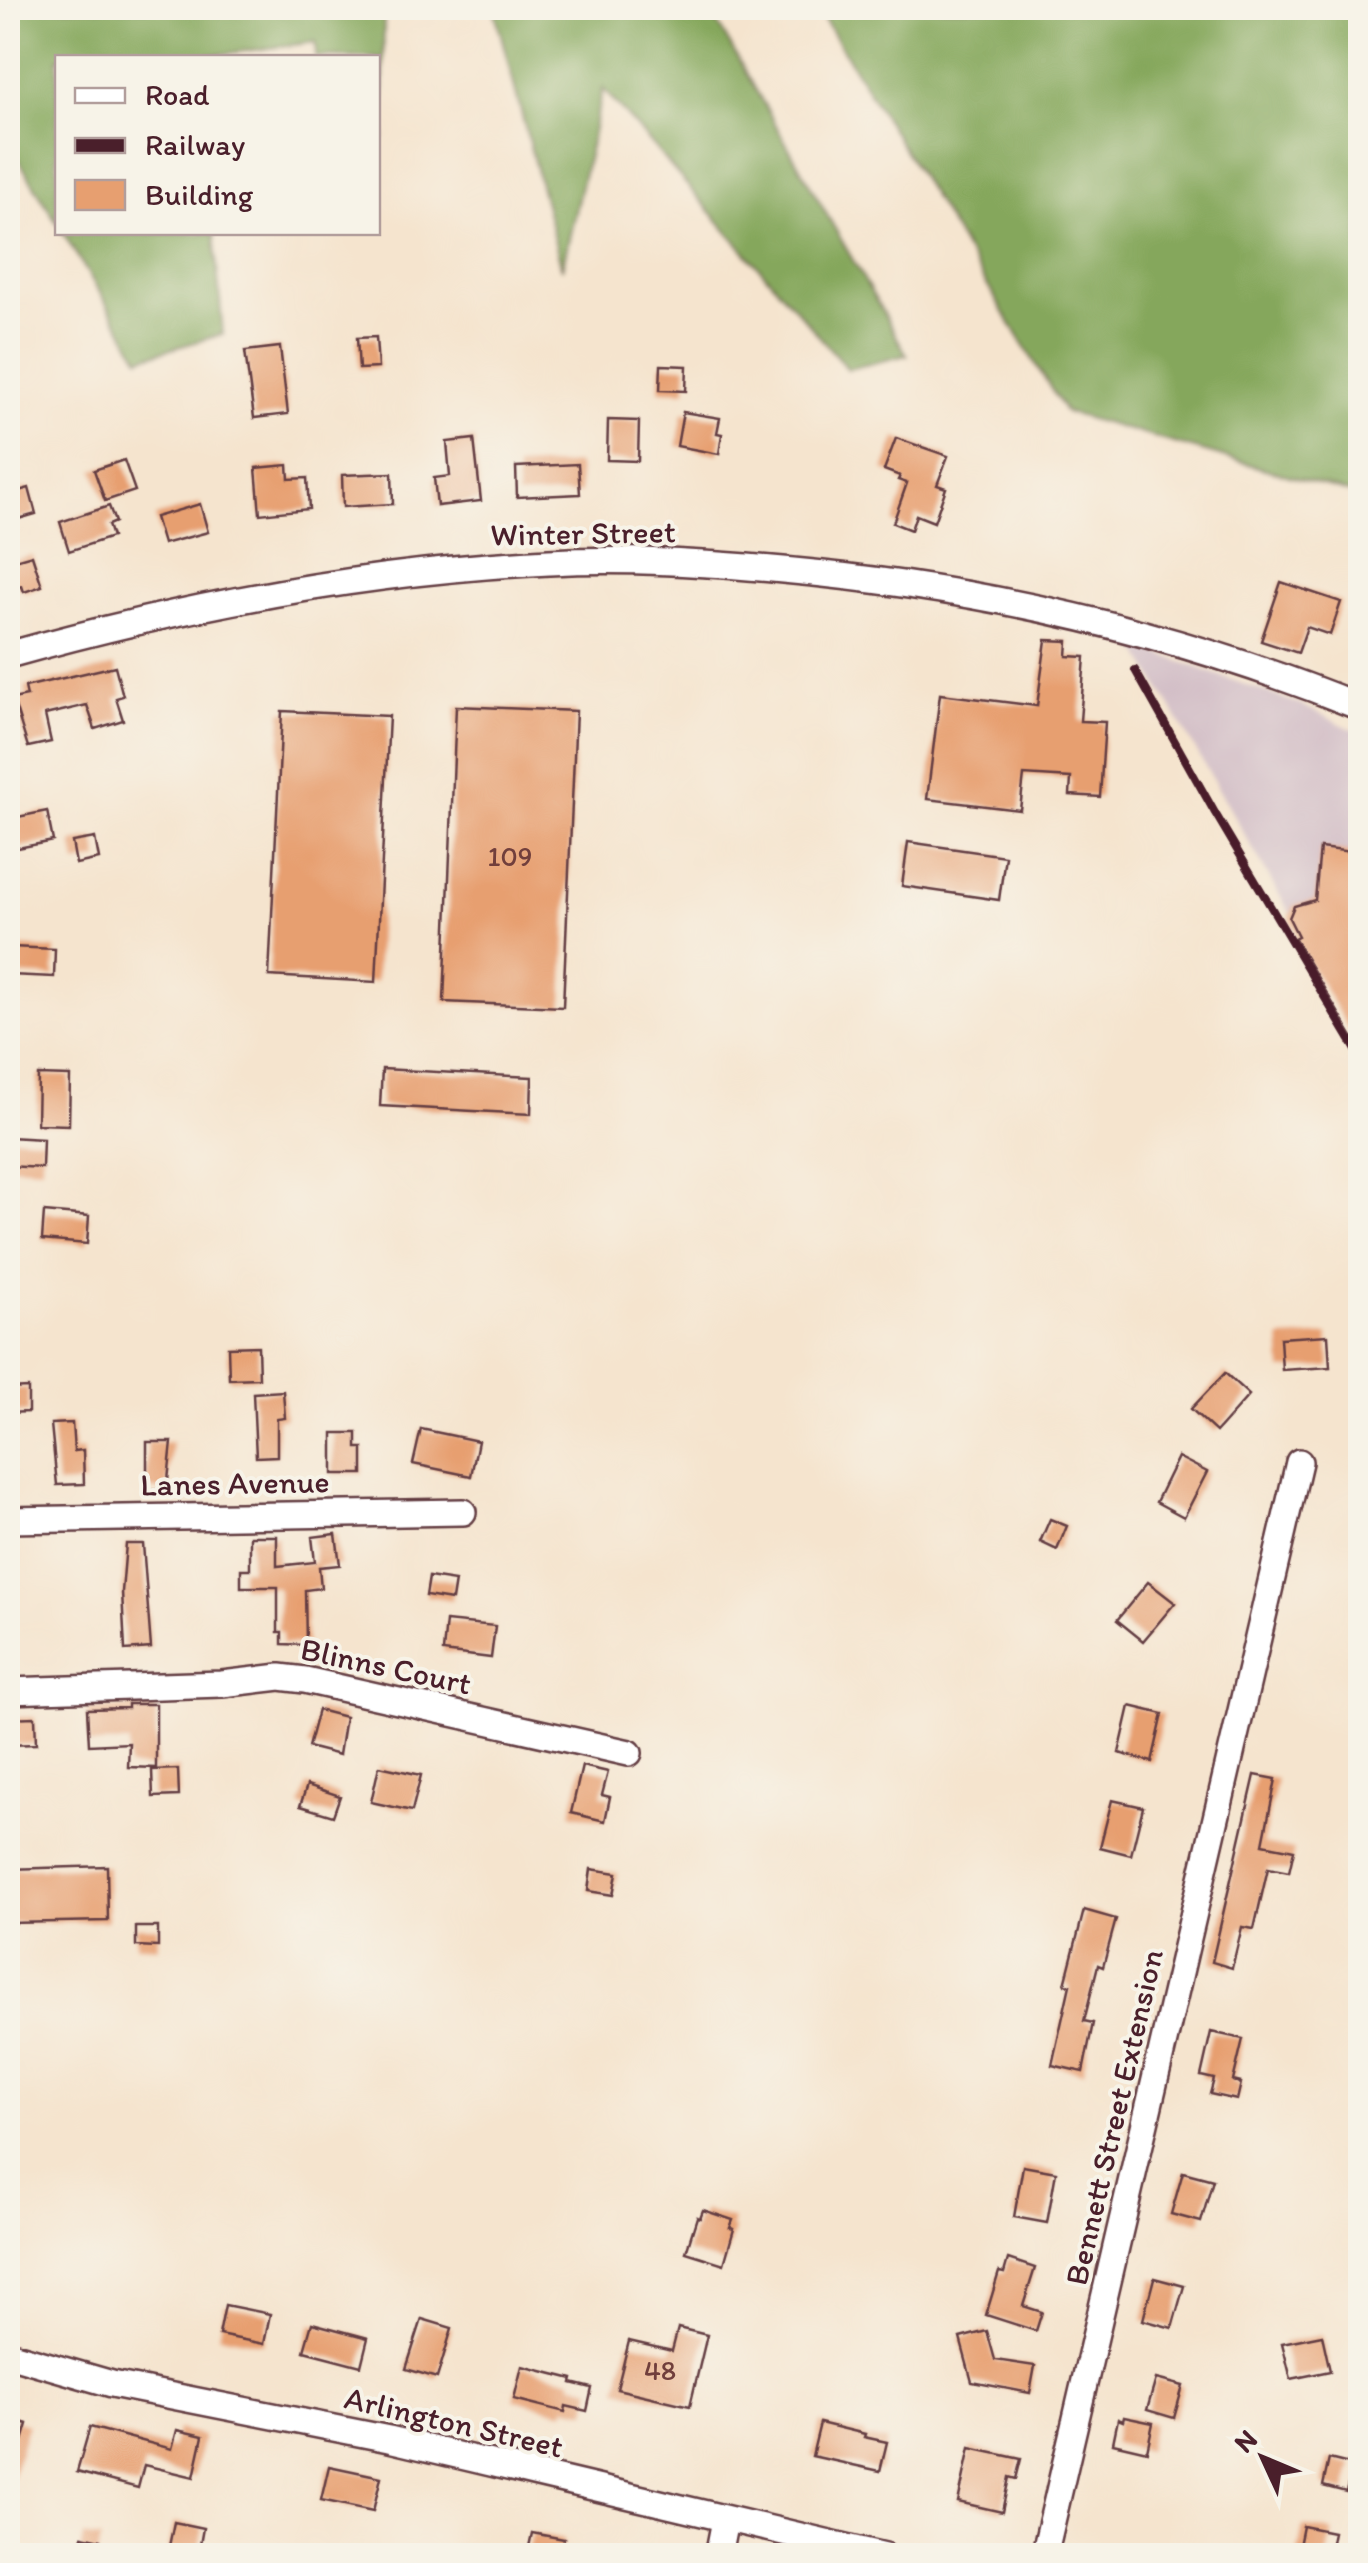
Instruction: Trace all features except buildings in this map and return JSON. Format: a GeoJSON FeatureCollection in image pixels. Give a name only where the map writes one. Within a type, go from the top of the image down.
{"type":"FeatureCollection","features":[{"type":"Feature","properties":{"kind":"street","name":"Winter Street"},"geometry":{"type":"LineString","coordinates":[[8,655],[172,615],[360,581],[488,566],[598,561],[737,566],[926,586],[1046,610],[1265,671],[1360,707]]}},
{"type":"Feature","properties":{"kind":"street","name":"Bennett Street Extension"},"geometry":{"type":"LineString","coordinates":[[1044,2556],[1298,1462]]}},
{"type":"Feature","properties":{"kind":"street","name":"Lanes Avenue"},"geometry":{"type":"LineString","coordinates":[[8,1520],[463,1512]]}},
{"type":"Feature","properties":{"kind":"street","name":"Blinns Court"},"geometry":{"type":"LineString","coordinates":[[8,1691],[305,1680],[629,1753]]}},
{"type":"Feature","properties":{"kind":"street","name":"Arlington Street"},"geometry":{"type":"LineString","coordinates":[[8,2354],[112,2384],[389,2439],[885,2556]]}},
{"type":"Feature","properties":{"kind":"street"},"geometry":{"type":"LineString","coordinates":[[718,2556],[725,2520]]}},
{"type":"Feature","properties":{"kind":"shaded area"},"geometry":{"type":"Polygon","coordinates":[[[1135,645],[1301,705],[1360,733],[1360,1034],[1135,645]]]}},
{"type":"Feature","properties":{"kind":"green space"},"geometry":{"type":"Polygon","coordinates":[[[8,8],[384,8],[383,137],[380,138],[380,55],[316,55],[316,42],[215,55],[55,55],[55,220],[8,142],[8,8]]]}},
{"type":"Feature","properties":{"kind":"green space"},"geometry":{"type":"Polygon","coordinates":[[[494,8],[709,8],[907,355],[848,369],[603,89],[562,269],[494,8]]]}},
{"type":"Feature","properties":{"kind":"green space"},"geometry":{"type":"Polygon","coordinates":[[[817,8],[1360,8],[1360,496],[1065,412],[817,8]]]}},
{"type":"Feature","properties":{"kind":"green space"},"geometry":{"type":"Polygon","coordinates":[[[64,235],[214,235],[223,334],[140,358],[64,235]]]}},
{"type":"Feature","properties":{"kind":"railway"},"geometry":{"type":"LineString","coordinates":[[1135,670],[1360,1057]]}}]}
